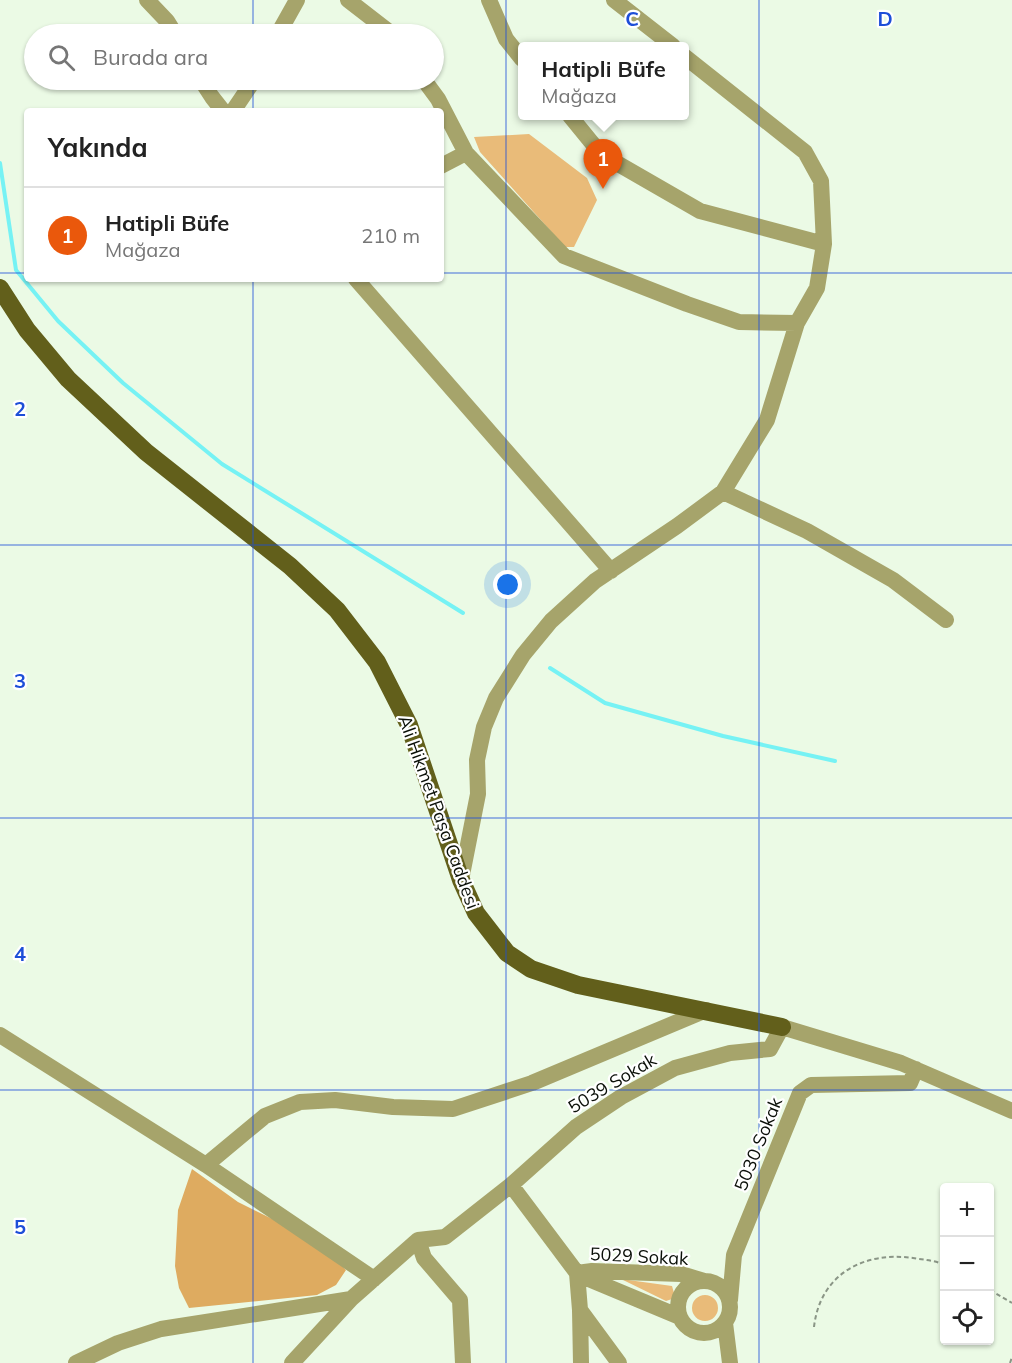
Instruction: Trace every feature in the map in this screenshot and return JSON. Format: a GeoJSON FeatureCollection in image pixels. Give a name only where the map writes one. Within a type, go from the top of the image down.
{"type":"FeatureCollection","features":[{"type":"Feature","properties":{"kind":"main road","name":"Ali Hikmet Paşa Caddesi"},"geometry":{"type":"LineString","coordinates":[[0,288],[27,330],[68,379],[146,452],[290,566],[337,610],[377,662],[409,725],[461,880],[476,913],[507,953],[531,969],[578,985],[782,1027]]}},
{"type":"Feature","properties":{"kind":"street"},"geometry":{"type":"LineString","coordinates":[[147,0],[169,24]]}},
{"type":"Feature","properties":{"kind":"street"},"geometry":{"type":"LineString","coordinates":[[284,24],[297,0]]}},
{"type":"Feature","properties":{"kind":"street"},"geometry":{"type":"LineString","coordinates":[[348,0],[379,24]]}},
{"type":"Feature","properties":{"kind":"street"},"geometry":{"type":"LineString","coordinates":[[489,0],[506,39],[518,53]]}},
{"type":"Feature","properties":{"kind":"street"},"geometry":{"type":"LineString","coordinates":[[614,0],[667,42]]}},
{"type":"Feature","properties":{"kind":"street"},"geometry":{"type":"LineString","coordinates":[[461,880],[478,794],[477,760],[484,727],[496,698],[523,655],[551,621],[595,581],[723,492],[767,420],[797,323],[817,288],[824,244],[821,181],[805,152],[689,60]]}},
{"type":"Feature","properties":{"kind":"street"},"geometry":{"type":"LineString","coordinates":[[207,90],[220,108]]}},
{"type":"Feature","properties":{"kind":"street"},"geometry":{"type":"LineString","coordinates":[[235,108],[247,90]]}},
{"type":"Feature","properties":{"kind":"street"},"geometry":{"type":"LineString","coordinates":[[431,90],[443,108]]}},
{"type":"Feature","properties":{"kind":"street"},"geometry":{"type":"LineString","coordinates":[[444,111],[466,153],[564,256],[740,322],[797,323]]}},
{"type":"Feature","properties":{"kind":"street"},"geometry":{"type":"LineString","coordinates":[[573,120],[602,154],[700,211],[824,244]]}},
{"type":"Feature","properties":{"kind":"street"},"geometry":{"type":"LineString","coordinates":[[444,164],[466,153]]}},
{"type":"Feature","properties":{"kind":"street"},"geometry":{"type":"LineString","coordinates":[[359,282],[611,571]]}},
{"type":"Feature","properties":{"kind":"street"},"geometry":{"type":"LineString","coordinates":[[723,492],[807,531],[893,580],[946,620]]}},
{"type":"Feature","properties":{"kind":"street"},"geometry":{"type":"LineString","coordinates":[[206,1165],[265,1116],[300,1102],[335,1100],[393,1107],[453,1109],[532,1083],[706,1010]]}},
{"type":"Feature","properties":{"kind":"street"},"geometry":{"type":"LineString","coordinates":[[782,1027],[916,1069],[1012,1111]]}},
{"type":"Feature","properties":{"kind":"street","name":"5039 Sokak"},"geometry":{"type":"LineString","coordinates":[[418,1240],[445,1237],[511,1185],[576,1127],[621,1097],[675,1068],[730,1053],[770,1049],[782,1027]]}},
{"type":"Feature","properties":{"kind":"street"},"geometry":{"type":"LineString","coordinates":[[0,1035],[206,1165],[374,1279]]}},
{"type":"Feature","properties":{"kind":"street","name":"5030 Sokak"},"geometry":{"type":"LineString","coordinates":[[730,1299],[734,1255],[800,1093],[810,1085],[910,1083],[916,1069]]}},
{"type":"Feature","properties":{"kind":"street"},"geometry":{"type":"LineString","coordinates":[[511,1185],[577,1273],[581,1363]]}},
{"type":"Feature","properties":{"kind":"street"},"geometry":{"type":"LineString","coordinates":[[292,1363],[351,1299],[418,1240],[424,1258],[460,1300],[463,1363]]}},
{"type":"Feature","properties":{"kind":"street","name":"5029 Sokak"},"geometry":{"type":"LineString","coordinates":[[577,1273],[592,1271],[681,1274],[704,1281]]}},
{"type":"Feature","properties":{"kind":"street","name":"5029 Sokak"},"geometry":{"type":"LineString","coordinates":[[577,1273],[680,1317]]}},
{"type":"Feature","properties":{"kind":"street"},"geometry":{"type":"LineString","coordinates":[[704,1281],[720,1286],[730,1299],[731,1308],[725,1323],[719,1329],[703,1334],[687,1328],[680,1317],[678,1306],[683,1292],[696,1282],[704,1281]]}},
{"type":"Feature","properties":{"kind":"street"},"geometry":{"type":"LineString","coordinates":[[76,1363],[118,1343],[161,1329],[351,1299]]}},
{"type":"Feature","properties":{"kind":"street"},"geometry":{"type":"LineString","coordinates":[[580,1310],[619,1363]]}},
{"type":"Feature","properties":{"kind":"street"},"geometry":{"type":"LineString","coordinates":[[725,1323],[730,1363]]}},
{"type":"Feature","properties":{"kind":"path"},"geometry":{"type":"LineString","coordinates":[[814,1327],[815,1318],[826,1292],[839,1274],[866,1260],[900,1257],[940,1263]]}},
{"type":"Feature","properties":{"kind":"path"},"geometry":{"type":"LineString","coordinates":[[992,1291],[1012,1303]]}},
{"type":"Feature","properties":{"kind":"path"},"geometry":{"type":"LineString","coordinates":[[1010,1363],[1012,1357]]}},
{"type":"Feature","properties":{"kind":"shaded area"},"geometry":{"type":"Polygon","coordinates":[[[529,134],[587,178],[597,200],[574,247],[565,247],[480,152],[474,137],[529,134]]]}},
{"type":"Feature","properties":{"kind":"shaded area"},"geometry":{"type":"Polygon","coordinates":[[[192,1169],[238,1202],[315,1240],[346,1270],[336,1285],[317,1295],[189,1308],[179,1288],[175,1266],[178,1210],[192,1169]]]}},
{"type":"Feature","properties":{"kind":"shaded area"},"geometry":{"type":"Polygon","coordinates":[[[621,1279],[672,1286],[674,1293],[672,1299],[666,1301],[621,1279]]]}},
{"type":"Feature","properties":{"kind":"shaded area"},"geometry":{"type":"Polygon","coordinates":[[[705,1295],[714,1299],[718,1308],[714,1317],[705,1321],[696,1317],[692,1308],[696,1299],[705,1295]]]}},
{"type":"Feature","properties":{"kind":"waterway"},"geometry":{"type":"LineString","coordinates":[[0,163],[16,270],[24,280]]}},
{"type":"Feature","properties":{"kind":"waterway"},"geometry":{"type":"LineString","coordinates":[[26,282],[58,321],[123,383],[222,464],[463,613]]}},
{"type":"Feature","properties":{"kind":"waterway"},"geometry":{"type":"LineString","coordinates":[[550,668],[605,703],[723,736],[835,761]]}},
{"type":"Feature","properties":{"kind":"place","name":"Hatipli Büfe"},"geometry":{"type":"Point","coordinates":[603,189]}}]}
